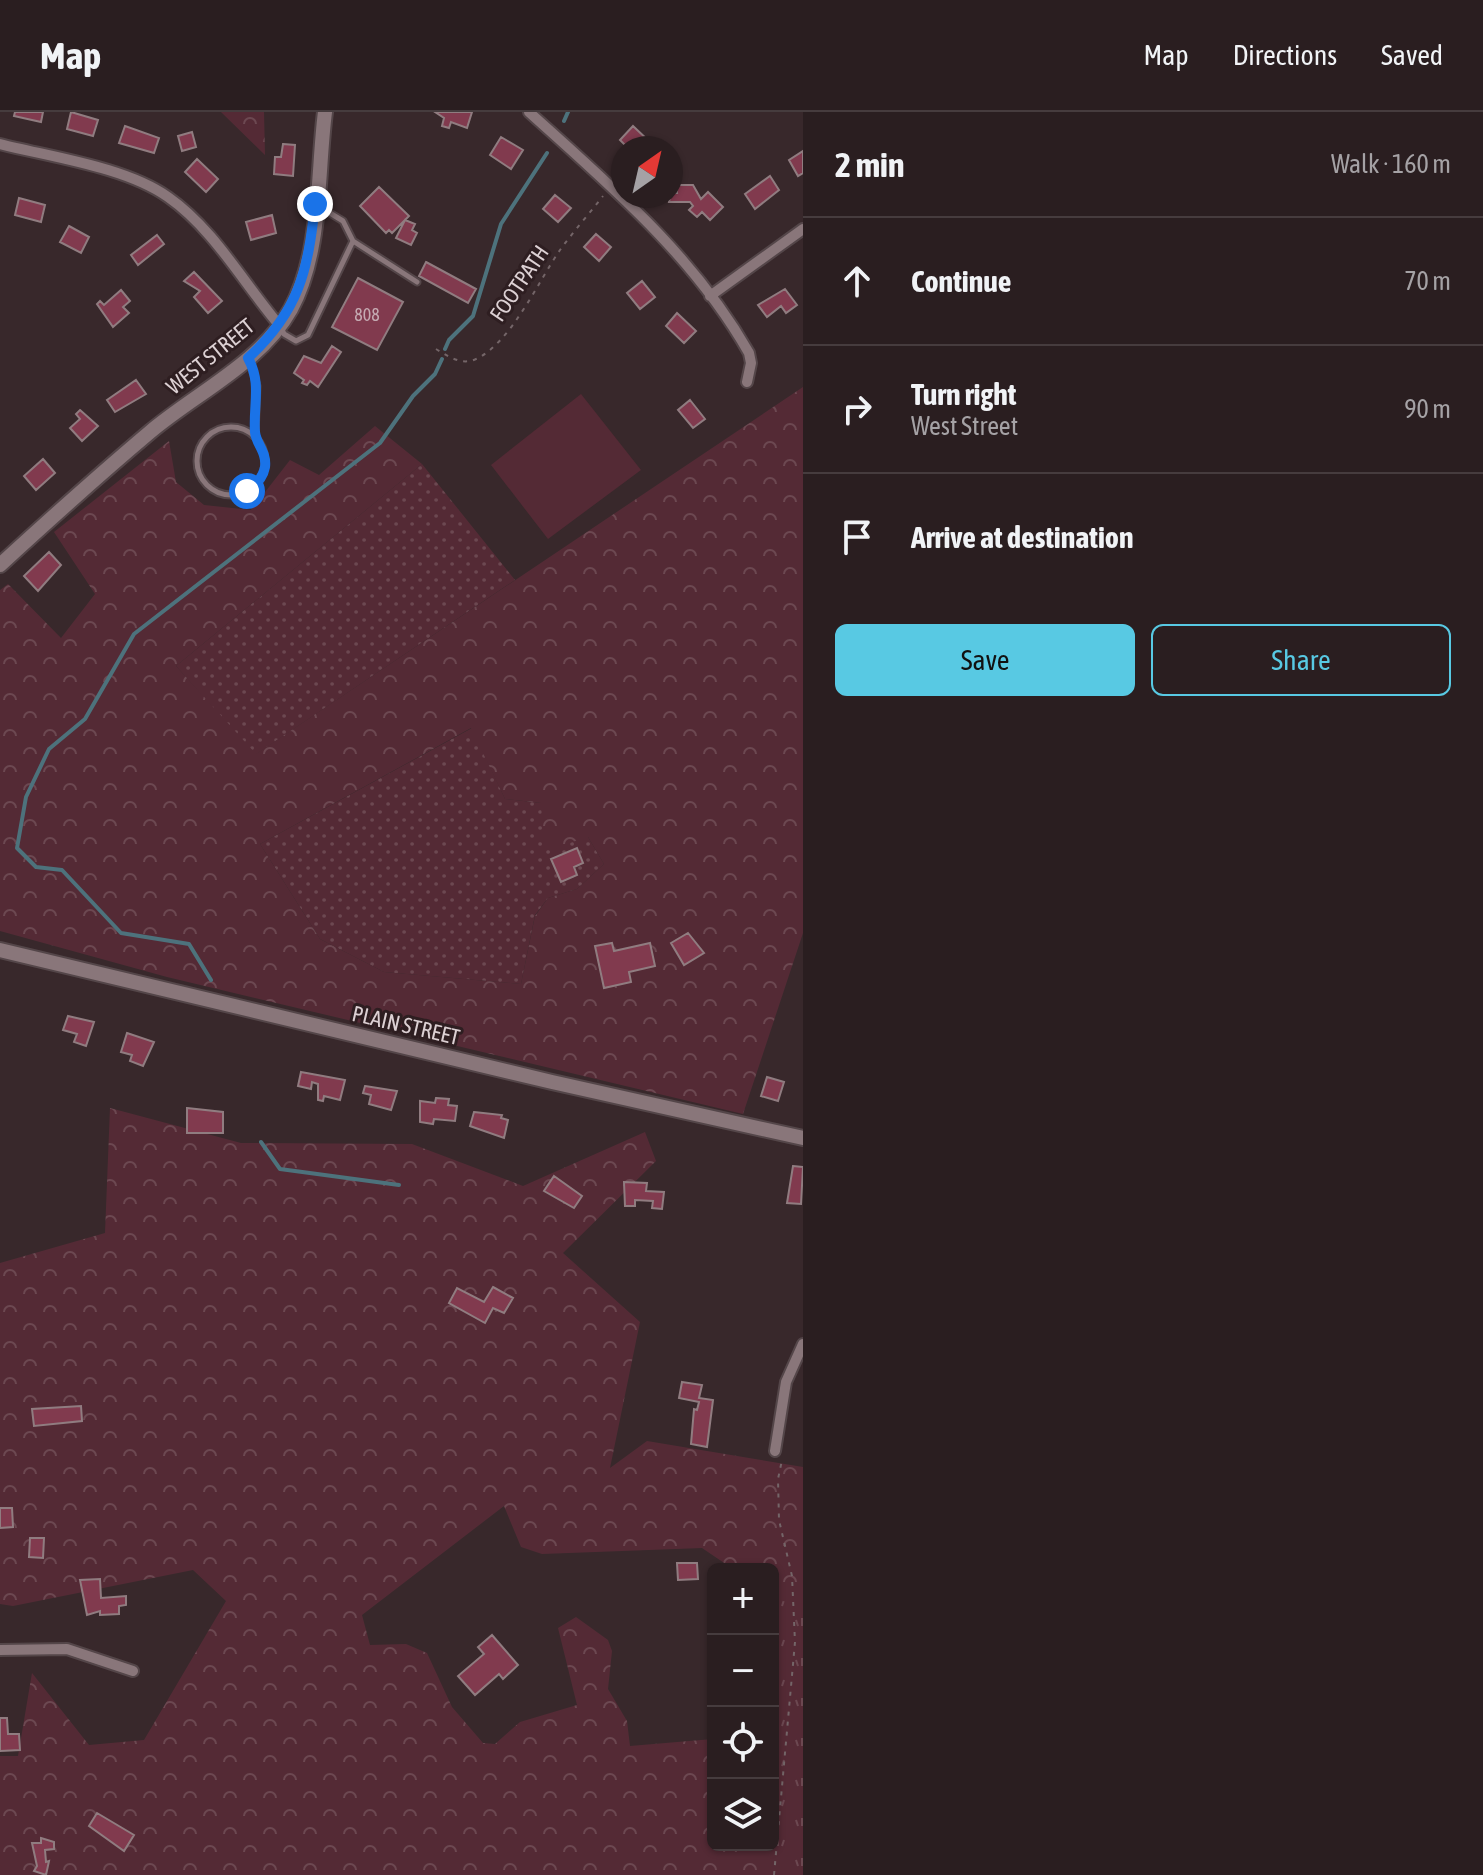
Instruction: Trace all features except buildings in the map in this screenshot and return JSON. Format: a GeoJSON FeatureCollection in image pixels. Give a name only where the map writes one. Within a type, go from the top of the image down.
{"type":"FeatureCollection","features":[{"type":"Feature","properties":{"kind":"street","name":"WEST STREET"},"geometry":{"type":"LineString","coordinates":[[0,565],[152,430],[248,358],[280,326],[301,282],[310,249],[325,112]]}},
{"type":"Feature","properties":{"kind":"street"},"geometry":{"type":"LineString","coordinates":[[529,112],[611,186]]}},
{"type":"Feature","properties":{"kind":"street"},"geometry":{"type":"LineString","coordinates":[[0,144],[125,177],[166,195],[200,226],[280,326]]}},
{"type":"Feature","properties":{"kind":"street"},"geometry":{"type":"LineString","coordinates":[[634,208],[662,234],[749,353],[751,371],[747,382]]}},
{"type":"Feature","properties":{"kind":"street"},"geometry":{"type":"LineString","coordinates":[[710,296],[803,229]]}},
{"type":"Feature","properties":{"kind":"street","name":"PLAIN STREET"},"geometry":{"type":"LineString","coordinates":[[0,950],[433,1054],[803,1138]]}},
{"type":"Feature","properties":{"kind":"street"},"geometry":{"type":"LineString","coordinates":[[775,1451],[786,1382],[803,1344]]}},
{"type":"Feature","properties":{"kind":"street"},"geometry":{"type":"LineString","coordinates":[[0,1650],[67,1649],[133,1671]]}},
{"type":"Feature","properties":{"kind":"lane"},"geometry":{"type":"LineString","coordinates":[[315,204],[343,221],[353,241],[417,282]]}},
{"type":"Feature","properties":{"kind":"lane"},"geometry":{"type":"LineString","coordinates":[[280,326],[284,334],[296,341],[308,335],[353,241]]}},
{"type":"Feature","properties":{"kind":"lane"},"geometry":{"type":"LineString","coordinates":[[248,358],[257,386],[255,435],[265,455],[262,476],[256,485],[237,495],[225,495],[204,483],[196,461],[204,438],[224,426],[235,426],[255,435]]}},
{"type":"Feature","properties":{"kind":"path","name":"FOOTPATH"},"geometry":{"type":"LineString","coordinates":[[436,349],[455,361],[476,359],[503,335],[539,288],[560,250],[611,186]]}},
{"type":"Feature","properties":{"kind":"path"},"geometry":{"type":"LineString","coordinates":[[774,1875],[795,1642],[792,1576],[779,1520],[778,1479],[782,1459],[775,1451]]}},
{"type":"Feature","properties":{"kind":"green space"},"geometry":{"type":"Polygon","coordinates":[[[221,112],[264,112],[265,155],[221,112]]]}},
{"type":"Feature","properties":{"kind":"green space"},"geometry":{"type":"Polygon","coordinates":[[[803,387],[803,933],[743,1114],[167,977],[0,931],[0,590],[8,584],[61,638],[95,594],[54,532],[169,441],[176,482],[204,505],[251,510],[290,460],[319,475],[375,426],[422,464],[176,666],[256,754],[803,387]],[[471,728],[260,844],[320,939],[384,972],[521,984],[535,916],[548,898],[577,889],[604,864],[588,837],[544,851],[541,803],[505,799],[471,728]]]}},
{"type":"Feature","properties":{"kind":"green space"},"geometry":{"type":"Polygon","coordinates":[[[581,394],[641,470],[548,539],[491,465],[581,394]]]}},
{"type":"Feature","properties":{"kind":"green space"},"geometry":{"type":"Polygon","coordinates":[[[422,464],[515,580],[255,755],[176,666],[422,464]]]}},
{"type":"Feature","properties":{"kind":"green space"},"geometry":{"type":"Polygon","coordinates":[[[472,728],[505,799],[541,803],[588,837],[604,864],[577,889],[548,898],[535,915],[521,984],[384,972],[320,939],[260,844],[472,728]]]}},
{"type":"Feature","properties":{"kind":"green space"},"geometry":{"type":"Polygon","coordinates":[[[110,1108],[241,1143],[412,1144],[523,1186],[645,1132],[656,1161],[563,1253],[640,1322],[610,1468],[647,1441],[803,1467],[803,1875],[0,1875],[0,1756],[18,1756],[32,1673],[89,1745],[144,1740],[226,1601],[193,1570],[13,1606],[0,1604],[0,1263],[105,1233],[110,1108]],[[504,1506],[362,1615],[370,1645],[406,1644],[427,1653],[452,1707],[483,1743],[495,1744],[520,1722],[577,1705],[558,1628],[576,1617],[608,1640],[612,1651],[608,1689],[627,1721],[630,1746],[707,1740],[707,1851],[779,1851],[779,1563],[724,1563],[702,1548],[542,1554],[521,1547],[504,1506]]]}},
{"type":"Feature","properties":{"kind":"green space"},"geometry":{"type":"Polygon","coordinates":[[[779,1600],[803,1607],[803,1875],[763,1875],[762,1851],[779,1851],[779,1600]]]}},
{"type":"Feature","properties":{"kind":"waterway"},"geometry":{"type":"LineString","coordinates":[[564,121],[568,112]]}},
{"type":"Feature","properties":{"kind":"waterway"},"geometry":{"type":"LineString","coordinates":[[445,349],[449,340],[473,316],[501,224],[547,153]]}},
{"type":"Feature","properties":{"kind":"waterway"},"geometry":{"type":"LineString","coordinates":[[211,980],[189,944],[121,933],[62,870],[36,867],[17,848],[26,797],[49,749],[85,719],[134,634],[380,443],[413,396],[435,374],[442,359]]}},
{"type":"Feature","properties":{"kind":"waterway"},"geometry":{"type":"LineString","coordinates":[[261,1142],[280,1169],[399,1185]]}},
{"type":"Feature","properties":{"kind":"route"},"geometry":{"type":"LineString","coordinates":[[247,491],[256,485],[265,465],[262,444],[255,435],[257,386],[255,370],[248,358],[280,326],[292,307],[310,249],[315,204]]}}]}
